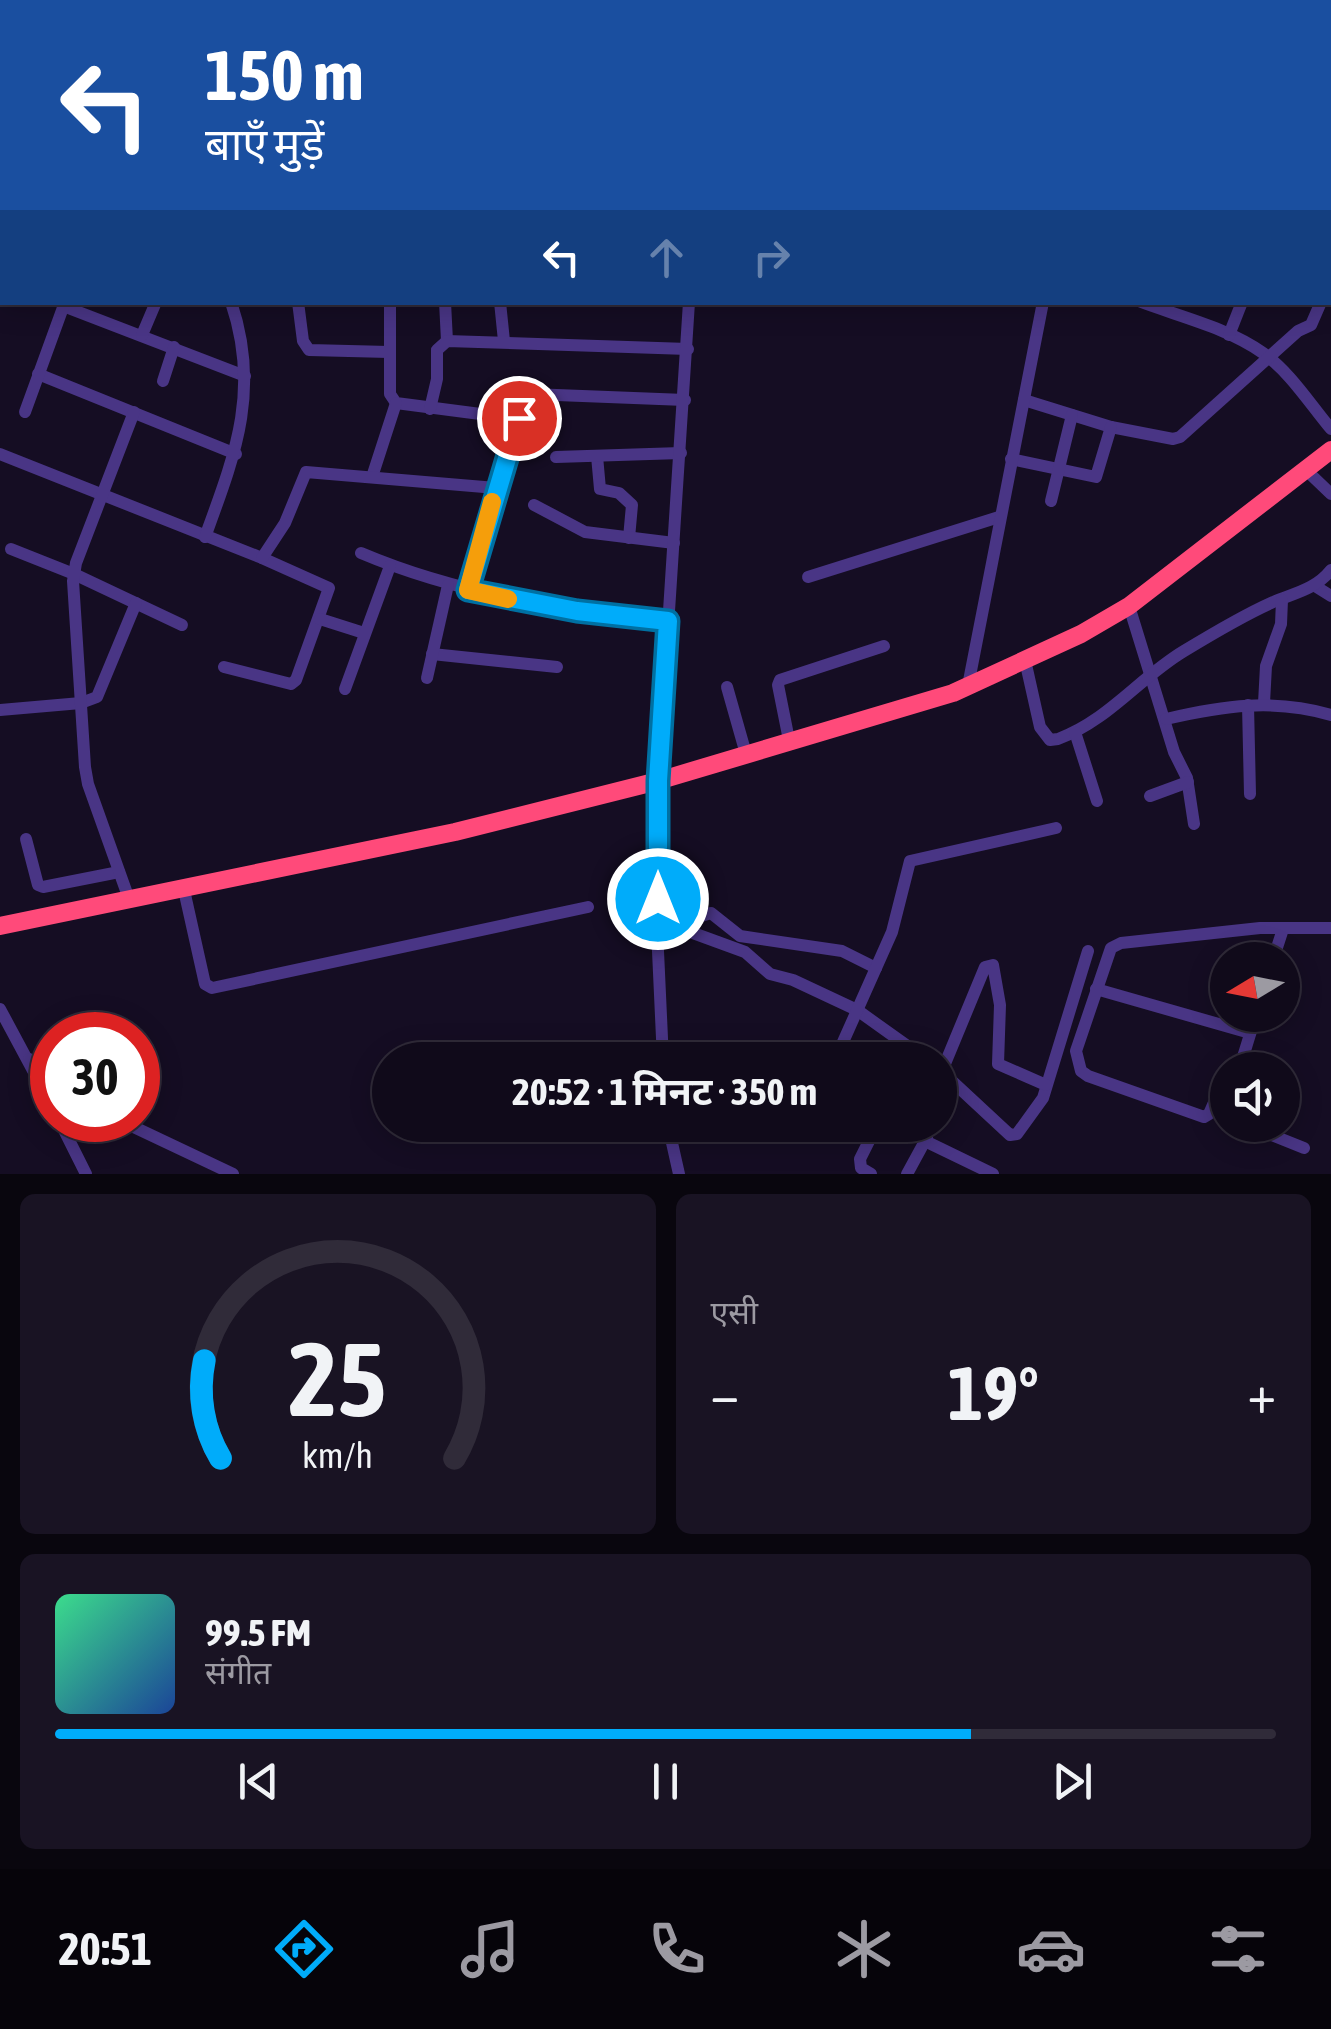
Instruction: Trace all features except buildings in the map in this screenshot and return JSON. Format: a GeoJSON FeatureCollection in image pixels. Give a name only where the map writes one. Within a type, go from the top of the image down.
{"type":"FeatureCollection","features":[{"type":"Feature","properties":{"kind":"highway"},"geometry":{"type":"LineString","coordinates":[[0,926],[455,832],[658,781],[968,686],[1129,606],[1331,450]]}},
{"type":"Feature","properties":{"kind":"street"},"geometry":{"type":"LineString","coordinates":[[25,412],[64,305]]}},
{"type":"Feature","properties":{"kind":"street"},"geometry":{"type":"LineString","coordinates":[[67,305],[246,376]]}},
{"type":"Feature","properties":{"kind":"street"},"geometry":{"type":"LineString","coordinates":[[142,335],[155,305]]}},
{"type":"Feature","properties":{"kind":"street"},"geometry":{"type":"LineString","coordinates":[[205,537],[236,454],[245,406],[246,376],[233,305]]}},
{"type":"Feature","properties":{"kind":"street"},"geometry":{"type":"LineString","coordinates":[[298,305],[304,341],[310,350],[389,352]]}},
{"type":"Feature","properties":{"kind":"street"},"geometry":{"type":"LineString","coordinates":[[390,305],[390,394],[396,403],[519,418]]}},
{"type":"Feature","properties":{"kind":"street"},"geometry":{"type":"LineString","coordinates":[[445,305],[447,341]]}},
{"type":"Feature","properties":{"kind":"street"},"geometry":{"type":"LineString","coordinates":[[500,305],[504,341]]}},
{"type":"Feature","properties":{"kind":"street"},"geometry":{"type":"LineString","coordinates":[[662,1042],[658,781],[688,305]]}},
{"type":"Feature","properties":{"kind":"street"},"geometry":{"type":"LineString","coordinates":[[968,686],[1042,305]]}},
{"type":"Feature","properties":{"kind":"street"},"geometry":{"type":"LineString","coordinates":[[1149,305],[1229,335],[1270,358],[1331,429]]}},
{"type":"Feature","properties":{"kind":"street"},"geometry":{"type":"LineString","coordinates":[[1229,335],[1241,305]]}},
{"type":"Feature","properties":{"kind":"street"},"geometry":{"type":"LineString","coordinates":[[1024,400],[1111,427],[1164,439],[1180,437],[1298,332],[1311,325],[1320,305]]}},
{"type":"Feature","properties":{"kind":"street"},"geometry":{"type":"LineString","coordinates":[[430,409],[437,379],[437,350],[447,341],[688,349]]}},
{"type":"Feature","properties":{"kind":"street"},"geometry":{"type":"LineString","coordinates":[[163,382],[174,348]]}},
{"type":"Feature","properties":{"kind":"street"},"geometry":{"type":"LineString","coordinates":[[38,374],[236,454]]}},
{"type":"Feature","properties":{"kind":"street"},"geometry":{"type":"LineString","coordinates":[[468,590],[496,488],[528,398],[536,392],[684,400]]}},
{"type":"Feature","properties":{"kind":"street"},"geometry":{"type":"LineString","coordinates":[[372,477],[396,403]]}},
{"type":"Feature","properties":{"kind":"street"},"geometry":{"type":"LineString","coordinates":[[129,899],[88,784],[74,574],[134,412]]}},
{"type":"Feature","properties":{"kind":"street"},"geometry":{"type":"LineString","coordinates":[[1051,501],[1072,415]]}},
{"type":"Feature","properties":{"kind":"street"},"geometry":{"type":"LineString","coordinates":[[1011,459],[1096,477],[1111,427]]}},
{"type":"Feature","properties":{"kind":"street"},"geometry":{"type":"LineString","coordinates":[[556,457],[681,453]]}},
{"type":"Feature","properties":{"kind":"street"},"geometry":{"type":"LineString","coordinates":[[0,454],[329,588],[296,680],[291,684],[224,667]]}},
{"type":"Feature","properties":{"kind":"street"},"geometry":{"type":"LineString","coordinates":[[597,456],[600,489],[619,493],[632,505],[629,538]]}},
{"type":"Feature","properties":{"kind":"street"},"geometry":{"type":"LineString","coordinates":[[1306,470],[1331,494]]}},
{"type":"Feature","properties":{"kind":"street"},"geometry":{"type":"LineString","coordinates":[[262,558],[285,523],[306,472],[496,488]]}},
{"type":"Feature","properties":{"kind":"street"},"geometry":{"type":"LineString","coordinates":[[534,505],[578,530],[674,543]]}},
{"type":"Feature","properties":{"kind":"street"},"geometry":{"type":"LineString","coordinates":[[808,577],[998,517]]}},
{"type":"Feature","properties":{"kind":"street"},"geometry":{"type":"LineString","coordinates":[[12,549],[182,625]]}},
{"type":"Feature","properties":{"kind":"street"},"geometry":{"type":"LineString","coordinates":[[361,553],[468,590],[577,611],[668,621]]}},
{"type":"Feature","properties":{"kind":"street"},"geometry":{"type":"LineString","coordinates":[[345,689],[390,566]]}},
{"type":"Feature","properties":{"kind":"street"},"geometry":{"type":"LineString","coordinates":[[1025,660],[1040,727],[1046,736],[1058,739],[1113,709],[1180,652],[1315,586],[1331,570]]}},
{"type":"Feature","properties":{"kind":"street"},"geometry":{"type":"LineString","coordinates":[[426,678],[448,585]]}},
{"type":"Feature","properties":{"kind":"street"},"geometry":{"type":"LineString","coordinates":[[1315,586],[1331,596]]}},
{"type":"Feature","properties":{"kind":"street"},"geometry":{"type":"LineString","coordinates":[[1264,703],[1266,666],[1281,624],[1282,600]]}},
{"type":"Feature","properties":{"kind":"street"},"geometry":{"type":"LineString","coordinates":[[0,710],[81,703],[99,694],[136,603]]}},
{"type":"Feature","properties":{"kind":"street"},"geometry":{"type":"LineString","coordinates":[[1129,606],[1174,752],[1188,782],[1194,824]]}},
{"type":"Feature","properties":{"kind":"street"},"geometry":{"type":"LineString","coordinates":[[320,619],[364,632]]}},
{"type":"Feature","properties":{"kind":"street"},"geometry":{"type":"LineString","coordinates":[[790,740],[780,680],[884,646]]}},
{"type":"Feature","properties":{"kind":"street"},"geometry":{"type":"LineString","coordinates":[[432,654],[557,666]]}},
{"type":"Feature","properties":{"kind":"street"},"geometry":{"type":"LineString","coordinates":[[727,687],[746,754]]}},
{"type":"Feature","properties":{"kind":"street"},"geometry":{"type":"LineString","coordinates":[[1166,719],[1264,703],[1331,715]]}},
{"type":"Feature","properties":{"kind":"street"},"geometry":{"type":"LineString","coordinates":[[1248,705],[1250,794]]}},
{"type":"Feature","properties":{"kind":"street"},"geometry":{"type":"LineString","coordinates":[[1075,732],[1097,801]]}},
{"type":"Feature","properties":{"kind":"street"},"geometry":{"type":"LineString","coordinates":[[1150,796],[1188,782]]}},
{"type":"Feature","properties":{"kind":"street"},"geometry":{"type":"LineString","coordinates":[[843,1042],[892,932],[914,858],[1056,828]]}},
{"type":"Feature","properties":{"kind":"street"},"geometry":{"type":"LineString","coordinates":[[26,840],[38,885],[120,872]]}},
{"type":"Feature","properties":{"kind":"street"},"geometry":{"type":"LineString","coordinates":[[184,890],[204,984],[212,988],[588,907]]}},
{"type":"Feature","properties":{"kind":"street"},"geometry":{"type":"LineString","coordinates":[[658,899],[680,914],[695,918],[711,913],[740,936],[842,950],[876,968]]}},
{"type":"Feature","properties":{"kind":"street"},"geometry":{"type":"LineString","coordinates":[[680,914],[693,933],[745,952],[770,974],[794,980],[857,1010],[899,1042]]}},
{"type":"Feature","properties":{"kind":"street"},"geometry":{"type":"LineString","coordinates":[[1210,1112],[1204,1117],[1080,1070],[1076,1051],[1111,948],[1121,943],[1331,928]]}},
{"type":"Feature","properties":{"kind":"street"},"geometry":{"type":"LineString","coordinates":[[1279,942],[1283,929]]}},
{"type":"Feature","properties":{"kind":"street"},"geometry":{"type":"LineString","coordinates":[[957,1084],[1014,1136],[1040,1105],[1088,952]]}},
{"type":"Feature","properties":{"kind":"street"},"geometry":{"type":"LineString","coordinates":[[953,1042],[985,967],[993,965],[1000,1005],[998,1064],[1046,1086]]}},
{"type":"Feature","properties":{"kind":"street"},"geometry":{"type":"LineString","coordinates":[[1096,989],[1250,1033],[1244,1052]]}},
{"type":"Feature","properties":{"kind":"street"},"geometry":{"type":"LineString","coordinates":[[0,1009],[30,1064]]}},
{"type":"Feature","properties":{"kind":"street"},"geometry":{"type":"LineString","coordinates":[[160,1139],[233,1174]]}},
{"type":"Feature","properties":{"kind":"street"},"geometry":{"type":"LineString","coordinates":[[71,1142],[86,1174]]}},
{"type":"Feature","properties":{"kind":"street"},"geometry":{"type":"LineString","coordinates":[[672,1142],[679,1174]]}},
{"type":"Feature","properties":{"kind":"street"},"geometry":{"type":"LineString","coordinates":[[868,1142],[860,1159],[861,1168],[871,1174]]}},
{"type":"Feature","properties":{"kind":"street"},"geometry":{"type":"LineString","coordinates":[[907,1174],[924,1142]]}},
{"type":"Feature","properties":{"kind":"street"},"geometry":{"type":"LineString","coordinates":[[927,1142],[994,1174]]}},
{"type":"Feature","properties":{"kind":"street"},"geometry":{"type":"LineString","coordinates":[[1289,1142],[1304,1148]]}},
{"type":"Feature","properties":{"kind":"slow traffic"},"geometry":{"type":"LineString","coordinates":[[492,502],[468,590],[508,599]]}},
{"type":"Feature","properties":{"kind":"route"},"geometry":{"type":"LineString","coordinates":[[519,418],[468,590],[577,611],[668,621],[658,781],[658,899]]}}]}
